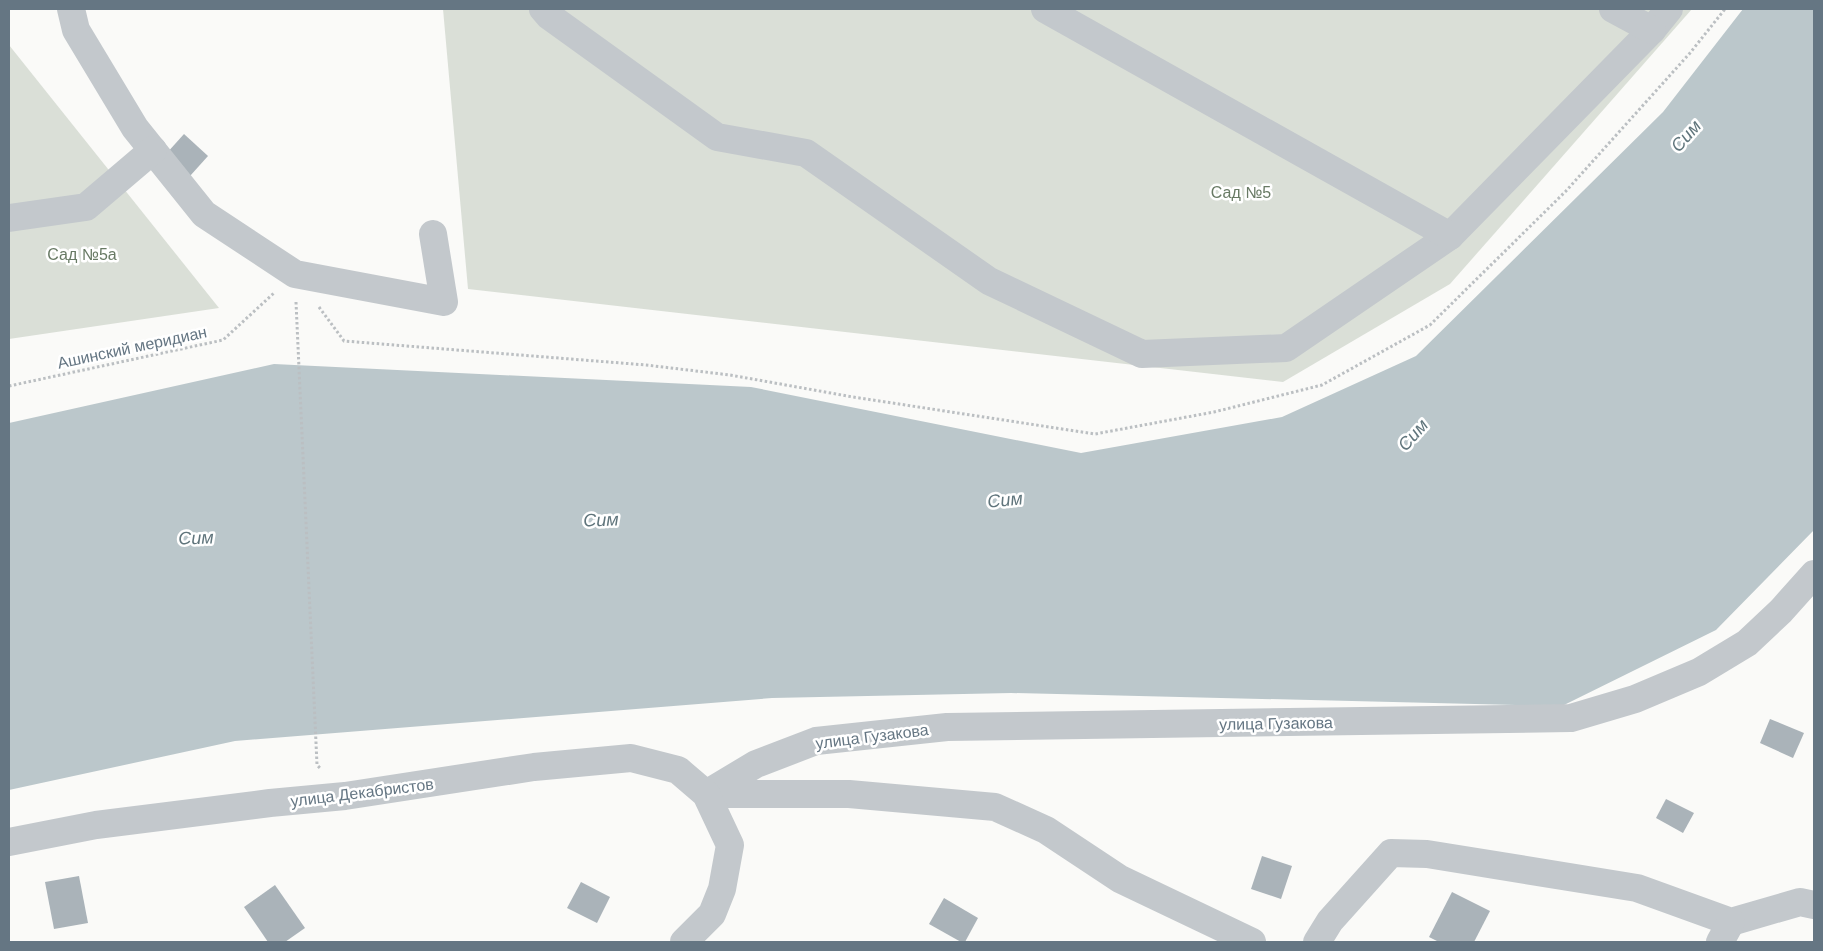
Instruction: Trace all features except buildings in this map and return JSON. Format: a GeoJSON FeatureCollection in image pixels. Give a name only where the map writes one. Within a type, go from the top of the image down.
{"type":"FeatureCollection","features":[{"type":"Feature","properties":{"kind":"street"},"geometry":{"type":"LineString","coordinates":[[71,9],[76,30],[135,128],[204,214],[295,274],[444,302],[434,234]]}},
{"type":"Feature","properties":{"kind":"street"},"geometry":{"type":"LineString","coordinates":[[543,9],[549,16],[717,137],[806,153],[988,281],[1142,354],[1286,348],[1450,236],[1652,30],[1669,9]]}},
{"type":"Feature","properties":{"kind":"street"},"geometry":{"type":"LineString","coordinates":[[1045,9],[1450,236]]}},
{"type":"Feature","properties":{"kind":"street"},"geometry":{"type":"LineString","coordinates":[[1613,9],[1652,30]]}},
{"type":"Feature","properties":{"kind":"street"},"geometry":{"type":"LineString","coordinates":[[9,218],[86,206],[153,150]]}},
{"type":"Feature","properties":{"kind":"street","name":"улица Гузакова"},"geometry":{"type":"LineString","coordinates":[[706,794],[756,764],[816,740],[947,728],[1571,718],[1635,698],[1699,672],[1748,643],[1781,611],[1814,574]]}},
{"type":"Feature","properties":{"kind":"street","name":"улица Декабристов"},"geometry":{"type":"LineString","coordinates":[[9,842],[96,825],[270,803],[345,796],[534,767],[631,758],[678,770],[706,794]]}},
{"type":"Feature","properties":{"kind":"street"},"geometry":{"type":"LineString","coordinates":[[684,942],[712,914],[722,889],[730,844],[706,794],[849,794],[995,806],[1046,830],[1120,879],[1252,942]]}},
{"type":"Feature","properties":{"kind":"street"},"geometry":{"type":"LineString","coordinates":[[1317,942],[1330,921],[1391,853],[1427,854],[1637,888],[1725,932],[1800,902],[1814,905]]}},
{"type":"Feature","properties":{"kind":"path","name":"Ашинский меридиан"},"geometry":{"type":"LineString","coordinates":[[9,386],[223,340],[295,274]]}},
{"type":"Feature","properties":{"kind":"path"},"geometry":{"type":"LineString","coordinates":[[296,326],[317,765]]}},
{"type":"Feature","properties":{"kind":"green space","name":"Сад №5"},"geometry":{"type":"Polygon","coordinates":[[[443,9],[1692,9],[1450,284],[1283,382],[468,289],[443,9]]]}},
{"type":"Feature","properties":{"kind":"green space","name":"Сад №5а"},"geometry":{"type":"Polygon","coordinates":[[[9,45],[219,308],[9,339],[9,45]]]}},
{"type":"Feature","properties":{"kind":"water","name":"Сим"},"geometry":{"type":"Polygon","coordinates":[[[1743,9],[1814,9],[1814,530],[1716,630],[1562,706],[1011,693],[772,698],[235,741],[9,790],[9,423],[274,364],[751,387],[1081,453],[1282,417],[1416,356],[1663,112],[1743,9]]]}}]}
